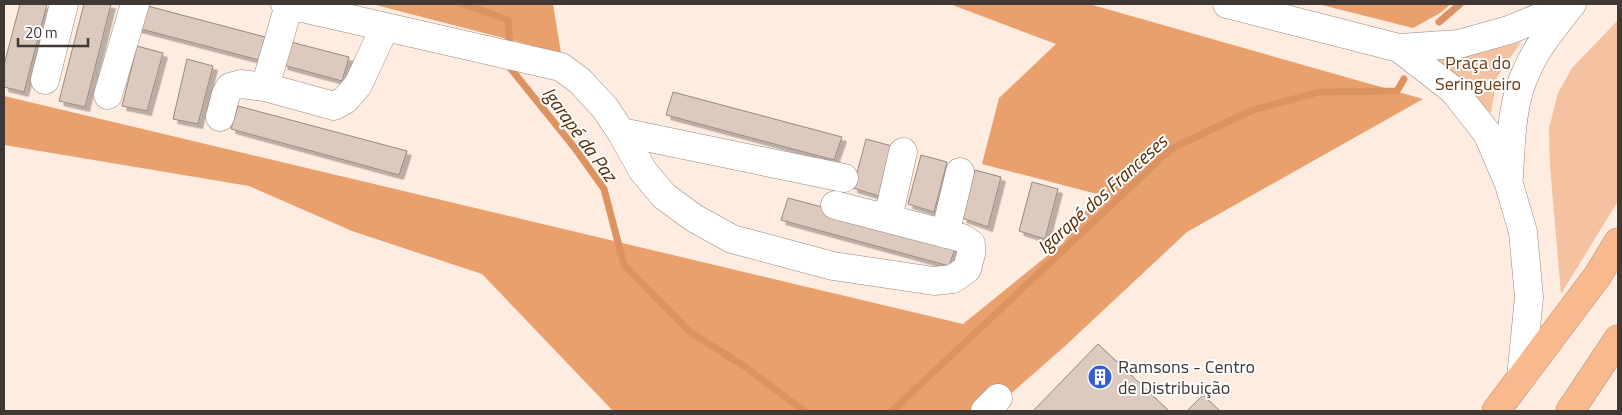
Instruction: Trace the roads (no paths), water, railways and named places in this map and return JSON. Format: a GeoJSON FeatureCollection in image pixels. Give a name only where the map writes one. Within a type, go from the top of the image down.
{"type":"FeatureCollection","features":[{"type":"Feature","properties":{"kind":"highway"},"geometry":{"type":"LineString","coordinates":[[1496,411],[1598,275],[1618,242]]}},
{"type":"Feature","properties":{"kind":"highway"},"geometry":{"type":"LineString","coordinates":[[1570,411],[1618,339]]}},
{"type":"Feature","properties":{"kind":"street"},"geometry":{"type":"LineString","coordinates":[[44,80],[64,4]]}},
{"type":"Feature","properties":{"kind":"street"},"geometry":{"type":"LineString","coordinates":[[108,95],[134,4]]}},
{"type":"Feature","properties":{"kind":"street"},"geometry":{"type":"LineString","coordinates":[[265,87],[287,4],[532,59],[561,67],[580,81],[605,108],[643,171],[664,196],[694,218],[732,238],[833,266],[934,281],[953,279],[967,269],[972,254],[971,244],[962,238],[835,205]]}},
{"type":"Feature","properties":{"kind":"street"},"geometry":{"type":"LineString","coordinates":[[1226,4],[1399,48],[1459,44],[1509,30],[1572,4]]}},
{"type":"Feature","properties":{"kind":"street"},"geometry":{"type":"LineString","coordinates":[[1509,184],[1511,141],[1516,106],[1526,70],[1546,38],[1572,4]]}},
{"type":"Feature","properties":{"kind":"street"},"geometry":{"type":"LineString","coordinates":[[220,117],[226,94],[230,87],[241,84],[265,87],[334,106],[345,100],[358,84],[385,27]]}},
{"type":"Feature","properties":{"kind":"street"},"geometry":{"type":"LineString","coordinates":[[1399,48],[1453,90],[1487,133],[1509,184],[1522,232],[1529,297],[1521,378]]}},
{"type":"Feature","properties":{"kind":"street"},"geometry":{"type":"LineString","coordinates":[[620,132],[844,178]]}},
{"type":"Feature","properties":{"kind":"street"},"geometry":{"type":"LineString","coordinates":[[888,218],[903,152]]}},
{"type":"Feature","properties":{"kind":"street"},"geometry":{"type":"LineString","coordinates":[[946,234],[960,172]]}},
{"type":"Feature","properties":{"kind":"waterway","name":"Igarapé da Paz"},"geometry":{"type":"LineString","coordinates":[[463,4],[508,20],[510,49]]}},
{"type":"Feature","properties":{"kind":"waterway","name":"Igarapé dos Franceses"},"geometry":{"type":"LineString","coordinates":[[1439,22],[1460,4]]}},
{"type":"Feature","properties":{"kind":"waterway","name":"Igarapé da Paz"},"geometry":{"type":"LineString","coordinates":[[511,63],[511,69],[574,147],[604,189],[624,265],[690,332],[744,366],[804,411]]}},
{"type":"Feature","properties":{"kind":"waterway","name":"Igarapé dos Franceses"},"geometry":{"type":"LineString","coordinates":[[892,411],[1171,149],[1250,111],[1319,92],[1397,91],[1404,79]]}},
{"type":"Feature","properties":{"kind":"place","name":"Ramsons - Centro de Distribuição"},"geometry":{"type":"Point","coordinates":[1100,377]}},
{"type":"Feature","properties":{"kind":"park label","name":"Praça do Seringueiro"},"geometry":{"type":"Point","coordinates":[1478,73]}}]}
